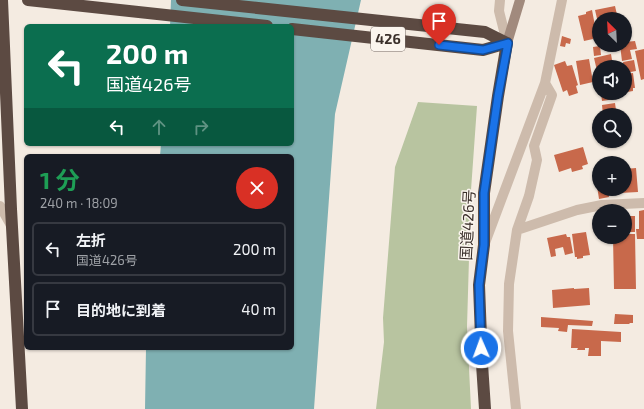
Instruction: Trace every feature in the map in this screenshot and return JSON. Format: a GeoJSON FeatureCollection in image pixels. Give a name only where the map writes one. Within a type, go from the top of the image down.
{"type":"FeatureCollection","features":[{"type":"Feature","properties":{"kind":"highway"},"geometry":{"type":"LineString","coordinates":[[2,0],[22,409]]}},
{"type":"Feature","properties":{"kind":"highway"},"geometry":{"type":"LineString","coordinates":[[28,0],[249,24]]}},
{"type":"Feature","properties":{"kind":"highway","name":"426"},"geometry":{"type":"LineString","coordinates":[[182,0],[485,32],[508,43]]}},
{"type":"Feature","properties":{"kind":"highway","name":"426"},"geometry":{"type":"LineString","coordinates":[[294,29],[483,50],[508,43]]}},
{"type":"Feature","properties":{"kind":"highway","name":"国道426号"},"geometry":{"type":"LineString","coordinates":[[485,409],[479,285],[484,245],[484,193],[498,96],[508,43]]}},
{"type":"Feature","properties":{"kind":"main road"},"geometry":{"type":"LineString","coordinates":[[508,43],[520,0]]}},
{"type":"Feature","properties":{"kind":"street"},"geometry":{"type":"LineString","coordinates":[[500,0],[499,11],[508,43]]}},
{"type":"Feature","properties":{"kind":"street"},"geometry":{"type":"LineString","coordinates":[[484,245],[545,83],[562,0]]}},
{"type":"Feature","properties":{"kind":"street"},"geometry":{"type":"LineString","coordinates":[[516,409],[508,331],[509,284],[517,230],[529,196],[537,160],[534,146],[552,95],[545,83]]}},
{"type":"Feature","properties":{"kind":"street"},"geometry":{"type":"LineString","coordinates":[[517,230],[577,210],[602,205],[644,203]]}},
{"type":"Feature","properties":{"kind":"street"},"geometry":{"type":"LineString","coordinates":[[0,206],[12,228]]}},
{"type":"Feature","properties":{"kind":"green space"},"geometry":{"type":"Polygon","coordinates":[[[418,102],[477,106],[471,190],[467,327],[471,409],[376,409],[384,342],[383,318],[395,167],[418,102]]]}},
{"type":"Feature","properties":{"kind":"water"},"geometry":{"type":"Polygon","coordinates":[[[171,0],[361,0],[335,114],[314,409],[145,409],[146,350],[294,350],[294,154],[160,154],[161,146],[294,146],[294,24],[170,24],[171,0]]]}},
{"type":"Feature","properties":{"kind":"building"},"geometry":{"type":"Polygon","coordinates":[[[615,6],[616,12],[595,12],[595,10],[615,6]]]}},
{"type":"Feature","properties":{"kind":"building"},"geometry":{"type":"Polygon","coordinates":[[[592,10],[592,39],[584,41],[578,16],[586,14],[586,12],[592,10]]]}},
{"type":"Feature","properties":{"kind":"building"},"geometry":{"type":"Polygon","coordinates":[[[562,36],[571,39],[570,44],[566,43],[565,47],[560,46],[562,36]]]}},
{"type":"Feature","properties":{"kind":"building"},"geometry":{"type":"Polygon","coordinates":[[[632,41],[635,41],[637,49],[632,50],[632,41]]]}},
{"type":"Feature","properties":{"kind":"building"},"geometry":{"type":"Polygon","coordinates":[[[644,49],[644,79],[641,80],[635,51],[644,49]]]}},
{"type":"Feature","properties":{"kind":"building"},"geometry":{"type":"Polygon","coordinates":[[[594,52],[601,52],[601,55],[594,56],[594,52]]]}},
{"type":"Feature","properties":{"kind":"building"},"geometry":{"type":"Polygon","coordinates":[[[621,52],[630,52],[632,59],[622,60],[621,52]]]}},
{"type":"Feature","properties":{"kind":"building"},"geometry":{"type":"Polygon","coordinates":[[[611,54],[612,60],[594,60],[594,58],[611,54]]]}},
{"type":"Feature","properties":{"kind":"building"},"geometry":{"type":"Polygon","coordinates":[[[589,59],[592,82],[580,85],[576,61],[589,59]]]}},
{"type":"Feature","properties":{"kind":"building"},"geometry":{"type":"Polygon","coordinates":[[[632,60],[634,60],[636,71],[632,72],[632,60]]]}},
{"type":"Feature","properties":{"kind":"building"},"geometry":{"type":"Polygon","coordinates":[[[565,61],[567,66],[572,65],[578,85],[576,86],[578,93],[569,96],[567,90],[563,92],[554,65],[565,61]]]}},
{"type":"Feature","properties":{"kind":"building"},"geometry":{"type":"Polygon","coordinates":[[[632,73],[635,88],[633,88],[632,91],[632,73]]]}},
{"type":"Feature","properties":{"kind":"building"},"geometry":{"type":"Polygon","coordinates":[[[615,103],[616,108],[602,108],[602,105],[615,103]]]}},
{"type":"Feature","properties":{"kind":"building"},"geometry":{"type":"Polygon","coordinates":[[[583,147],[588,164],[582,166],[583,169],[572,172],[571,168],[559,172],[554,155],[583,147]]]}},
{"type":"Feature","properties":{"kind":"building"},"geometry":{"type":"Polygon","coordinates":[[[632,168],[636,168],[638,192],[632,192],[632,168]]]}},
{"type":"Feature","properties":{"kind":"building"},"geometry":{"type":"Polygon","coordinates":[[[599,196],[609,196],[609,197],[599,199],[599,196]]]}},
{"type":"Feature","properties":{"kind":"building"},"geometry":{"type":"Polygon","coordinates":[[[644,210],[644,239],[637,239],[636,229],[639,229],[639,211],[644,210]]]}},
{"type":"Feature","properties":{"kind":"building"},"geometry":{"type":"Polygon","coordinates":[[[632,216],[635,216],[635,232],[632,232],[632,216]]]}},
{"type":"Feature","properties":{"kind":"building"},"geometry":{"type":"Polygon","coordinates":[[[586,232],[590,255],[577,259],[577,257],[575,257],[572,234],[586,232]]]}},
{"type":"Feature","properties":{"kind":"building"},"geometry":{"type":"Polygon","coordinates":[[[566,234],[567,237],[570,237],[573,253],[565,255],[563,247],[555,249],[556,256],[551,257],[547,238],[566,234]]]}},
{"type":"Feature","properties":{"kind":"building"},"geometry":{"type":"Polygon","coordinates":[[[632,234],[635,234],[636,289],[614,289],[613,244],[632,244],[632,234]]]}},
{"type":"Feature","properties":{"kind":"building"},"geometry":{"type":"Polygon","coordinates":[[[589,288],[590,305],[553,308],[552,290],[589,288]]]}},
{"type":"Feature","properties":{"kind":"building"},"geometry":{"type":"Polygon","coordinates":[[[615,314],[633,315],[633,323],[614,324],[615,314]]]}},
{"type":"Feature","properties":{"kind":"building"},"geometry":{"type":"Polygon","coordinates":[[[541,317],[593,321],[592,326],[568,325],[567,332],[558,331],[559,328],[541,327],[541,317]]]}},
{"type":"Feature","properties":{"kind":"building"},"geometry":{"type":"Polygon","coordinates":[[[572,329],[621,332],[621,342],[601,341],[601,356],[588,356],[589,348],[585,348],[585,350],[577,350],[578,348],[571,348],[572,329]]]}},
{"type":"Feature","properties":{"kind":"route"},"geometry":{"type":"LineString","coordinates":[[439,45],[483,50],[508,43],[498,96],[484,193],[484,245],[479,285],[481,348]]}}]}
